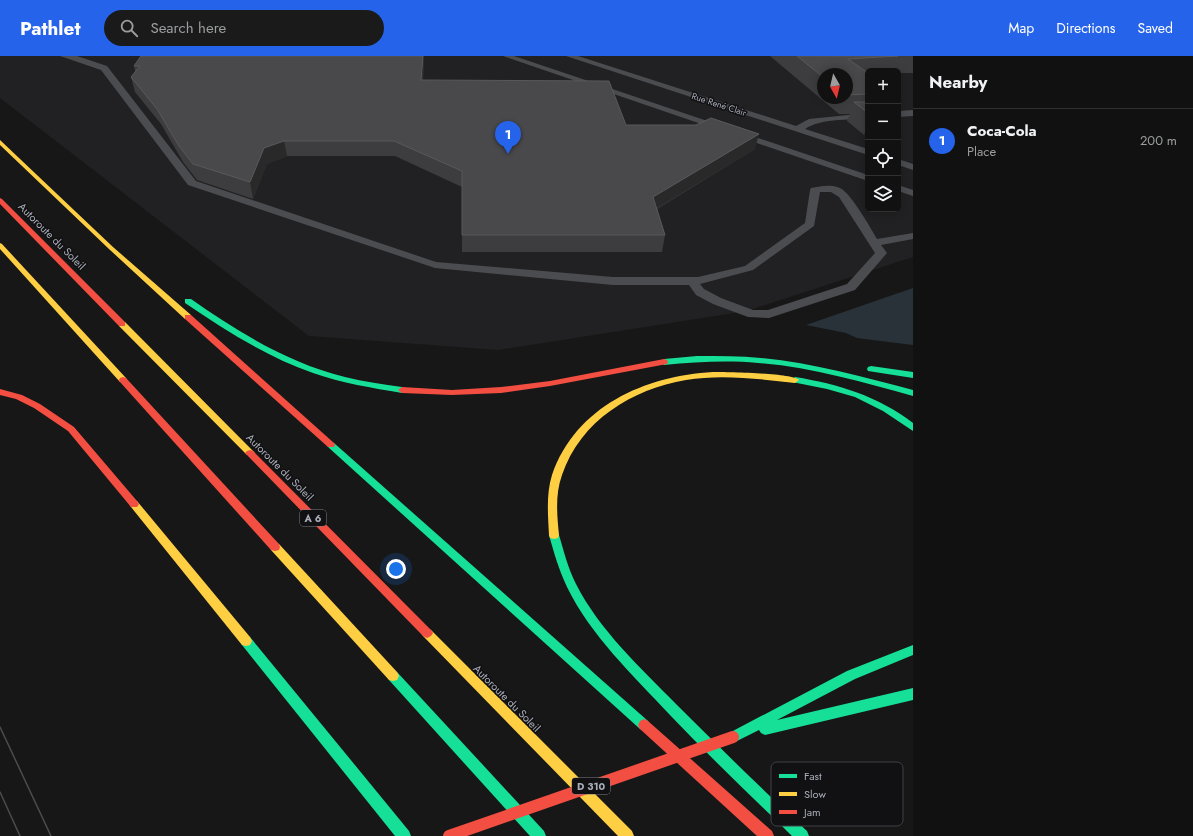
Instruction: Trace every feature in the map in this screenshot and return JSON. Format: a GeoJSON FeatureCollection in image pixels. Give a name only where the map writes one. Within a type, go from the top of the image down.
{"type":"FeatureCollection","features":[{"type":"Feature","properties":{"kind":"main road"},"geometry":{"type":"LineString","coordinates":[[0,142],[111,248],[767,836]]}},
{"type":"Feature","properties":{"kind":"main road"},"geometry":{"type":"LineString","coordinates":[[33,172],[111,235]]}},
{"type":"Feature","properties":{"kind":"main road","name":"Autoroute du Soleil"},"geometry":{"type":"LineString","coordinates":[[0,200],[627,836]]}},
{"type":"Feature","properties":{"kind":"main road"},"geometry":{"type":"LineString","coordinates":[[0,245],[539,836]]}},
{"type":"Feature","properties":{"kind":"main road"},"geometry":{"type":"LineString","coordinates":[[179,294],[246,339],[272,354],[305,368],[336,378],[412,391],[444,392],[503,390],[660,363],[721,358],[841,365]]}},
{"type":"Feature","properties":{"kind":"main road"},"geometry":{"type":"LineString","coordinates":[[770,360],[850,375],[913,393]]}},
{"type":"Feature","properties":{"kind":"main road"},"geometry":{"type":"LineString","coordinates":[[862,368],[913,375]]}},
{"type":"Feature","properties":{"kind":"main road"},"geometry":{"type":"LineString","coordinates":[[771,806],[672,709],[599,631],[574,589],[557,550],[553,527],[552,505],[558,471],[569,445],[580,431],[608,406],[646,386],[694,376],[743,374],[826,385],[867,399],[884,407],[913,428]]}},
{"type":"Feature","properties":{"kind":"main road"},"geometry":{"type":"LineString","coordinates":[[0,392],[50,413],[71,429],[178,556],[404,836]]}},
{"type":"Feature","properties":{"kind":"main road","name":"D 310"},"geometry":{"type":"LineString","coordinates":[[733,737],[851,675],[913,650]]}},
{"type":"Feature","properties":{"kind":"main road","name":"D 310"},"geometry":{"type":"LineString","coordinates":[[449,836],[733,737],[913,694]]}},
{"type":"Feature","properties":{"kind":"main road"},"geometry":{"type":"LineString","coordinates":[[792,826],[802,836]]}},
{"type":"Feature","properties":{"kind":"lane"},"geometry":{"type":"LineString","coordinates":[[64,56],[70,56],[104,68],[192,183],[435,265],[613,281],[692,281],[698,281],[749,268],[810,224],[815,190],[826,188],[840,191],[881,253],[851,287],[769,314],[752,314],[717,301],[700,292],[692,281]]}},
{"type":"Feature","properties":{"kind":"lane"},"geometry":{"type":"LineString","coordinates":[[507,56],[865,177]]}},
{"type":"Feature","properties":{"kind":"lane","name":"Rue René Clair"},"geometry":{"type":"LineString","coordinates":[[570,56],[865,151]]}},
{"type":"Feature","properties":{"kind":"lane"},"geometry":{"type":"LineString","coordinates":[[901,114],[913,113]]}},
{"type":"Feature","properties":{"kind":"lane"},"geometry":{"type":"LineString","coordinates":[[798,130],[809,122],[865,116]]}},
{"type":"Feature","properties":{"kind":"lane"},"geometry":{"type":"LineString","coordinates":[[901,163],[913,167]]}},
{"type":"Feature","properties":{"kind":"lane"},"geometry":{"type":"LineString","coordinates":[[901,189],[913,193]]}},
{"type":"Feature","properties":{"kind":"lane"},"geometry":{"type":"LineString","coordinates":[[874,242],[913,236]]}},
{"type":"Feature","properties":{"kind":"shaded area"},"geometry":{"type":"Polygon","coordinates":[[[0,56],[913,56],[913,257],[747,311],[498,350],[309,336],[0,98],[0,56]]]}},
{"type":"Feature","properties":{"kind":"shaded area"},"geometry":{"type":"Polygon","coordinates":[[[913,288],[913,345],[857,338],[846,333],[806,325],[913,288]]]}},
{"type":"Feature","properties":{"kind":"building"},"geometry":{"type":"Polygon","coordinates":[[[141,56],[423,56],[421,80],[609,81],[626,125],[696,125],[711,118],[759,134],[653,197],[665,235],[462,235],[462,171],[394,141],[284,141],[264,148],[250,182],[193,164],[179,146],[157,109],[131,77],[140,66],[134,66],[141,56]]]}},
{"type":"Feature","properties":{"kind":"building"},"geometry":{"type":"Polygon","coordinates":[[[797,56],[898,56],[848,59],[865,71],[865,94],[853,95],[853,68],[817,68],[817,72],[797,56]]]}},
{"type":"Feature","properties":{"kind":"building"},"geometry":{"type":"Polygon","coordinates":[[[854,102],[865,102],[865,111],[854,102]]]}},
{"type":"Feature","properties":{"kind":"tram line"},"geometry":{"type":"LineString","coordinates":[[0,727],[51,836]]}},
{"type":"Feature","properties":{"kind":"tram line"},"geometry":{"type":"LineString","coordinates":[[0,792],[20,836]]}},
{"type":"Feature","properties":{"kind":"traffic: fast"},"geometry":{"type":"LineString","coordinates":[[188,301],[238,334],[263,348],[315,371],[371,386],[402,390]]}},
{"type":"Feature","properties":{"kind":"traffic: fast"},"geometry":{"type":"LineString","coordinates":[[664,362],[729,358],[760,360],[820,369],[913,393]]}},
{"type":"Feature","properties":{"kind":"traffic: fast"},"geometry":{"type":"LineString","coordinates":[[871,369],[913,375]]}},
{"type":"Feature","properties":{"kind":"traffic: fast"},"geometry":{"type":"LineString","coordinates":[[795,380],[827,386],[858,395],[886,409],[913,428]]}},
{"type":"Feature","properties":{"kind":"traffic: fast"},"geometry":{"type":"LineString","coordinates":[[331,445],[644,725]]}},
{"type":"Feature","properties":{"kind":"traffic: fast"},"geometry":{"type":"LineString","coordinates":[[554,535],[561,561],[571,585],[584,608],[616,650],[736,773],[771,806]]}},
{"type":"Feature","properties":{"kind":"traffic: fast"},"geometry":{"type":"LineString","coordinates":[[246,641],[404,836]]}},
{"type":"Feature","properties":{"kind":"traffic: fast"},"geometry":{"type":"LineString","coordinates":[[733,737],[851,675],[913,650]]}},
{"type":"Feature","properties":{"kind":"traffic: fast"},"geometry":{"type":"LineString","coordinates":[[393,676],[539,836]]}},
{"type":"Feature","properties":{"kind":"traffic: fast"},"geometry":{"type":"LineString","coordinates":[[765,729],[913,694]]}},
{"type":"Feature","properties":{"kind":"traffic: fast"},"geometry":{"type":"LineString","coordinates":[[792,826],[802,836]]}},
{"type":"Feature","properties":{"kind":"traffic: slow"},"geometry":{"type":"LineString","coordinates":[[0,142],[111,248],[188,317]]}},
{"type":"Feature","properties":{"kind":"traffic: slow"},"geometry":{"type":"LineString","coordinates":[[0,245],[123,380]]}},
{"type":"Feature","properties":{"kind":"traffic: slow"},"geometry":{"type":"LineString","coordinates":[[122,324],[250,453]]}},
{"type":"Feature","properties":{"kind":"traffic: slow"},"geometry":{"type":"LineString","coordinates":[[554,535],[552,504],[557,476],[568,450],[584,428],[605,409],[630,394],[657,383],[686,377],[727,375],[795,380]]}},
{"type":"Feature","properties":{"kind":"traffic: slow"},"geometry":{"type":"LineString","coordinates":[[134,504],[246,641]]}},
{"type":"Feature","properties":{"kind":"traffic: slow"},"geometry":{"type":"LineString","coordinates":[[275,547],[393,676]]}},
{"type":"Feature","properties":{"kind":"traffic: slow"},"geometry":{"type":"LineString","coordinates":[[427,633],[627,836]]}},
{"type":"Feature","properties":{"kind":"traffic: jam"},"geometry":{"type":"LineString","coordinates":[[0,200],[122,324]]}},
{"type":"Feature","properties":{"kind":"traffic: jam"},"geometry":{"type":"LineString","coordinates":[[188,317],[331,445]]}},
{"type":"Feature","properties":{"kind":"traffic: jam"},"geometry":{"type":"LineString","coordinates":[[402,390],[435,392],[501,390],[550,383],[664,362]]}},
{"type":"Feature","properties":{"kind":"traffic: jam"},"geometry":{"type":"LineString","coordinates":[[123,380],[275,547]]}},
{"type":"Feature","properties":{"kind":"traffic: jam"},"geometry":{"type":"LineString","coordinates":[[0,392],[19,397],[37,406],[71,429],[134,504]]}},
{"type":"Feature","properties":{"kind":"traffic: jam"},"geometry":{"type":"LineString","coordinates":[[250,453],[427,633]]}},
{"type":"Feature","properties":{"kind":"traffic: jam"},"geometry":{"type":"LineString","coordinates":[[644,725],[767,836]]}},
{"type":"Feature","properties":{"kind":"traffic: jam"},"geometry":{"type":"LineString","coordinates":[[449,836],[733,737]]}},
{"type":"Feature","properties":{"kind":"place","name":"Coca-Cola"},"geometry":{"type":"Point","coordinates":[508,154]}}]}
